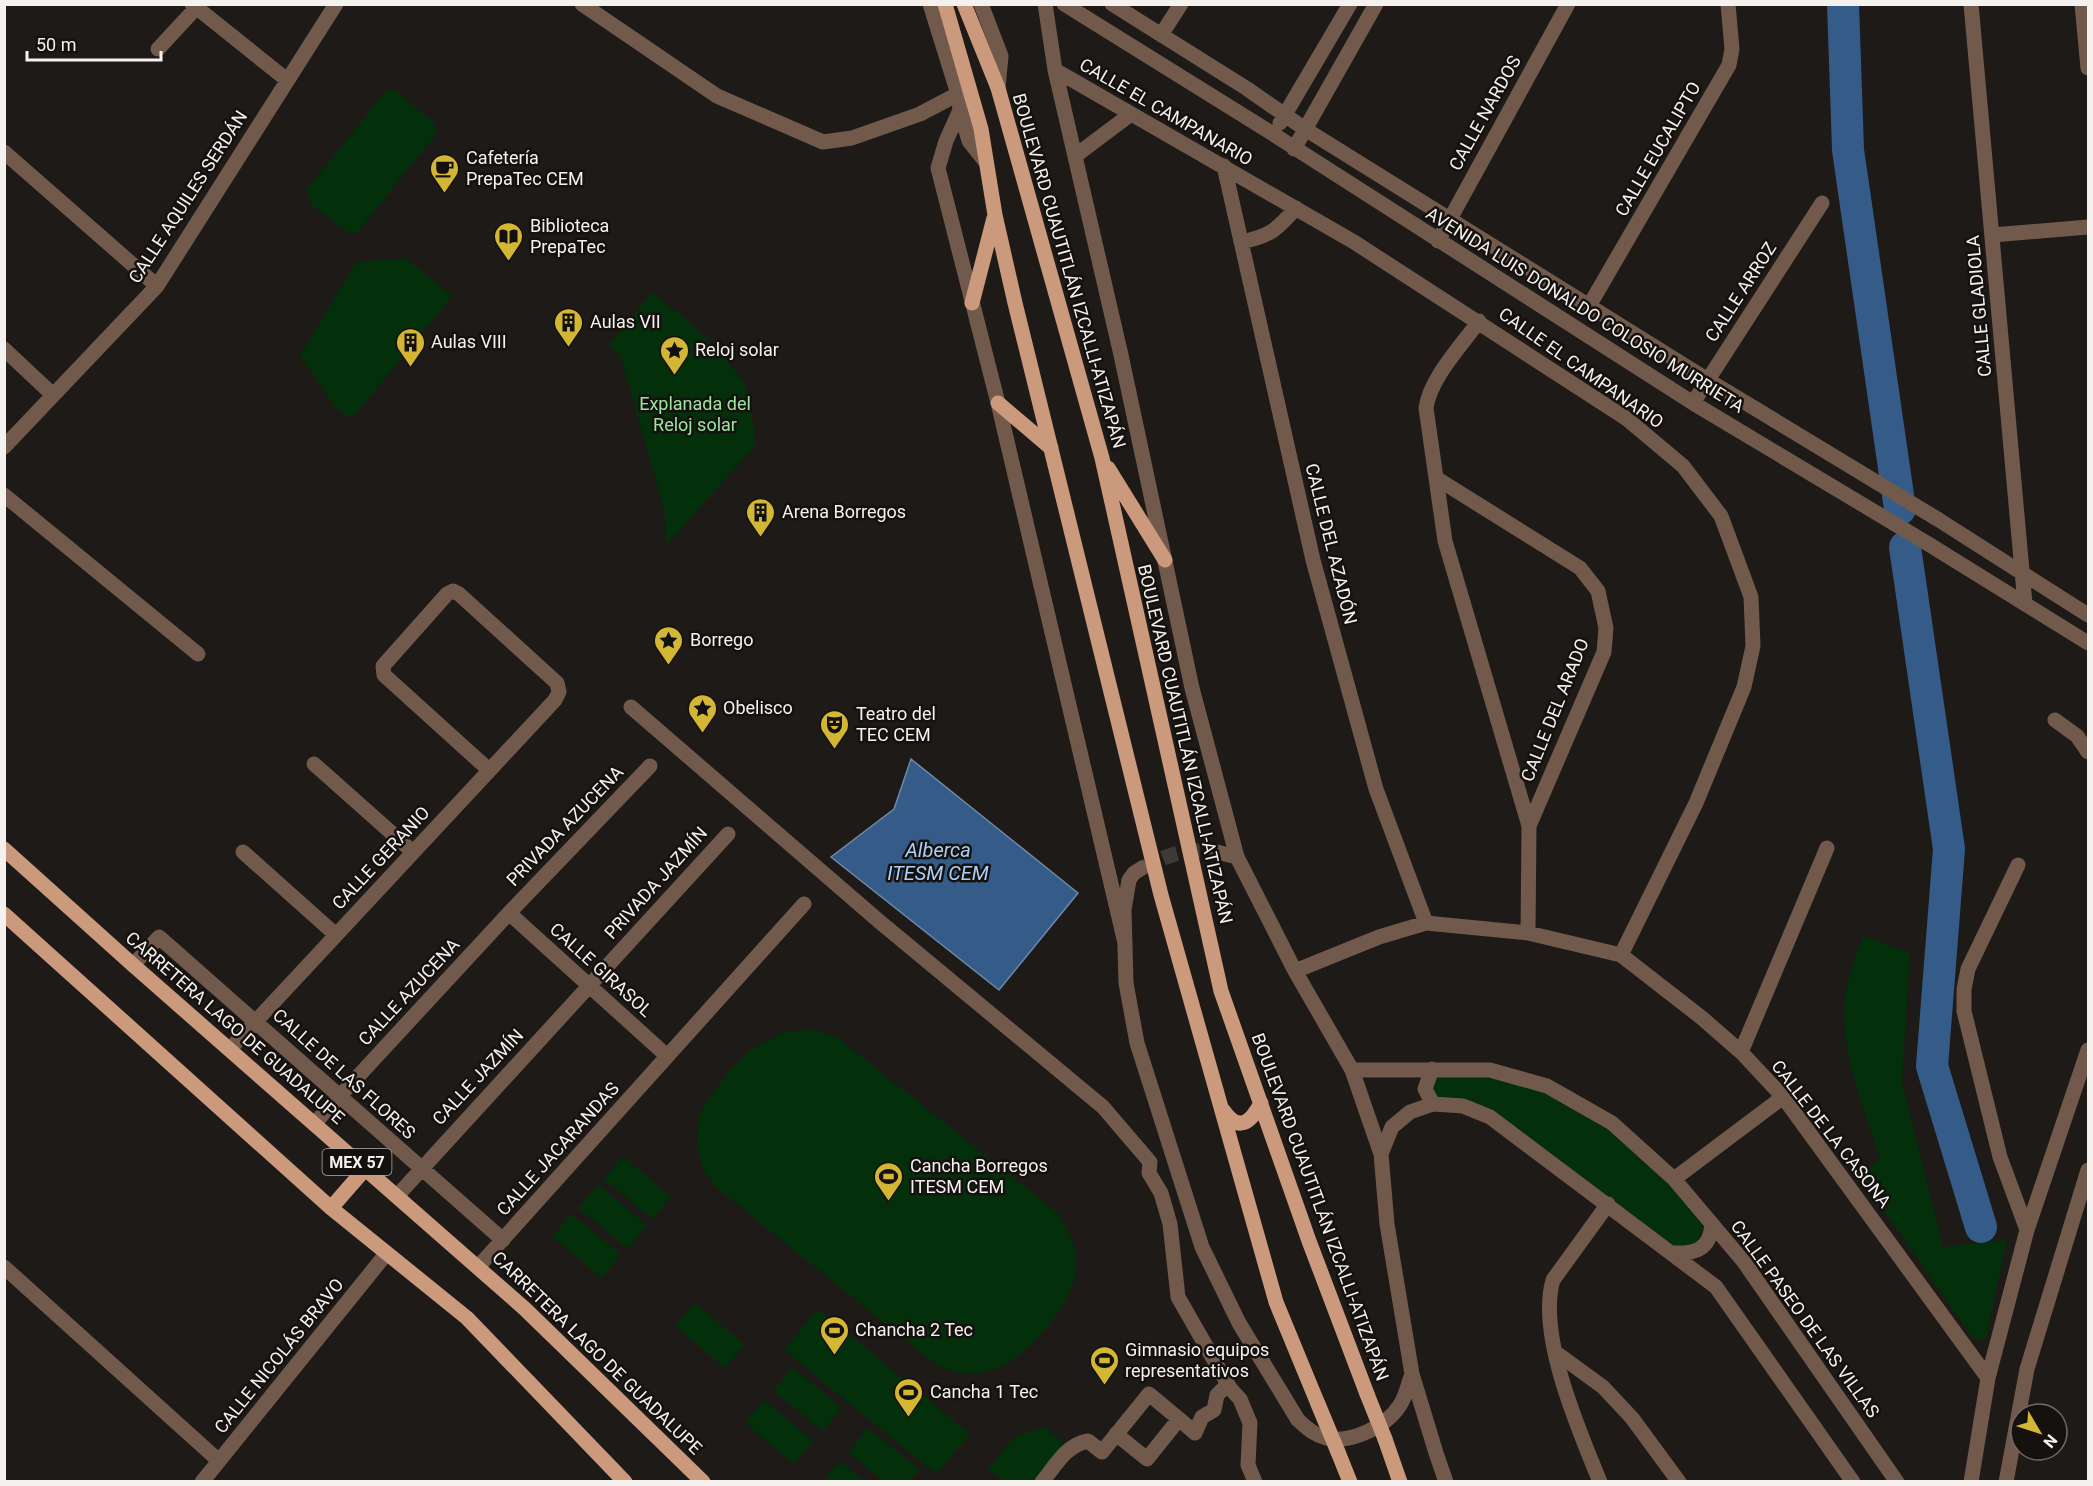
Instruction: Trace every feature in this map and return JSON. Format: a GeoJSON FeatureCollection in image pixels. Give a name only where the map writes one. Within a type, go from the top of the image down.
{"type":"FeatureCollection","features":[{"type":"Feature","properties":{"kind":"main road"},"geometry":{"type":"LineString","coordinates":[[945,4],[981,129],[995,215],[1161,895],[1276,1302],[1350,1482]]}},
{"type":"Feature","properties":{"kind":"main road","name":"BOULEVARD CUAUTITLÁN IZCALLI-ATIZAPÁN"},"geometry":{"type":"LineString","coordinates":[[964,4],[998,88],[1102,458],[1221,991],[1309,1241],[1400,1482]]}},
{"type":"Feature","properties":{"kind":"main road"},"geometry":{"type":"LineString","coordinates":[[972,303],[995,215]]}},
{"type":"Feature","properties":{"kind":"main road"},"geometry":{"type":"LineString","coordinates":[[998,403],[1051,448]]}},
{"type":"Feature","properties":{"kind":"main road"},"geometry":{"type":"LineString","coordinates":[[1102,458],[1165,560]]}},
{"type":"Feature","properties":{"kind":"main road","name":"CARRETERA LAGO DE GUADALUPE"},"geometry":{"type":"LineString","coordinates":[[4,849],[478,1267],[563,1344],[703,1482]]}},
{"type":"Feature","properties":{"kind":"main road","name":"MEX 57"},"geometry":{"type":"LineString","coordinates":[[4,914],[331,1208],[467,1318],[625,1482]]}},
{"type":"Feature","properties":{"kind":"main road"},"geometry":{"type":"LineString","coordinates":[[1221,1107],[1230,1120],[1237,1124],[1245,1122],[1255,1114],[1261,1103]]}},
{"type":"Feature","properties":{"kind":"main road"},"geometry":{"type":"LineString","coordinates":[[331,1208],[365,1169]]}},
{"type":"Feature","properties":{"kind":"street","name":"CALLE AQUILES SERDÁN"},"geometry":{"type":"LineString","coordinates":[[4,447],[157,286],[336,4]]}},
{"type":"Feature","properties":{"kind":"street"},"geometry":{"type":"LineString","coordinates":[[582,4],[717,96],[823,142],[852,138],[920,114],[958,94]]}},
{"type":"Feature","properties":{"kind":"street"},"geometry":{"type":"LineString","coordinates":[[930,4],[958,94],[969,141],[985,161]]}},
{"type":"Feature","properties":{"kind":"street"},"geometry":{"type":"LineString","coordinates":[[981,4],[1001,56],[998,88]]}},
{"type":"Feature","properties":{"kind":"street","name":"BOULEVARD CUAUTITLÁN IZCALLI-ATIZAPÁN"},"geometry":{"type":"LineString","coordinates":[[1045,4],[1055,70],[1121,356],[1192,688],[1237,857],[1295,971],[1352,1070],[1381,1154],[1387,1224],[1412,1374],[1446,1482]]}},
{"type":"Feature","properties":{"kind":"street","name":"AVENIDA LUIS DONALDO COLOSIO MURRIETA"},"geometry":{"type":"LineString","coordinates":[[1064,4],[1273,134],[1693,403],[2088,643]]}},
{"type":"Feature","properties":{"kind":"street","name":"AVENIDA LUIS DONALDO COLOSIO MURRIETA"},"geometry":{"type":"LineString","coordinates":[[1112,4],[1305,129],[1708,380],[1939,520],[2088,615]]}},
{"type":"Feature","properties":{"kind":"street"},"geometry":{"type":"LineString","coordinates":[[1161,35],[1181,4]]}},
{"type":"Feature","properties":{"kind":"street"},"geometry":{"type":"LineString","coordinates":[[1273,134],[1350,4]]}},
{"type":"Feature","properties":{"kind":"street"},"geometry":{"type":"LineString","coordinates":[[1294,148],[1376,4]]}},
{"type":"Feature","properties":{"kind":"street","name":"CALLE NARDOS"},"geometry":{"type":"LineString","coordinates":[[1438,241],[1568,4]]}},
{"type":"Feature","properties":{"kind":"street","name":"CALLE EUCALIPTO"},"geometry":{"type":"LineString","coordinates":[[1589,306],[1729,64],[1732,49],[1728,4]]}},
{"type":"Feature","properties":{"kind":"street","name":"CALLE GLADIOLA"},"geometry":{"type":"LineString","coordinates":[[1971,4],[2025,604]]}},
{"type":"Feature","properties":{"kind":"street"},"geometry":{"type":"LineString","coordinates":[[2082,4],[2088,65]]}},
{"type":"Feature","properties":{"kind":"street"},"geometry":{"type":"LineString","coordinates":[[158,49],[194,6],[287,80]]}},
{"type":"Feature","properties":{"kind":"street","name":"CALLE EL CAMPANARIO"},"geometry":{"type":"LineString","coordinates":[[1055,70],[1354,242],[1627,419],[1683,466],[1720,516],[1751,597],[1753,645],[1744,687],[1696,803],[1621,955]]}},
{"type":"Feature","properties":{"kind":"street"},"geometry":{"type":"LineString","coordinates":[[960,110],[946,141],[938,168],[998,403],[1125,942]]}},
{"type":"Feature","properties":{"kind":"street"},"geometry":{"type":"LineString","coordinates":[[1075,156],[1131,114]]}},
{"type":"Feature","properties":{"kind":"street"},"geometry":{"type":"LineString","coordinates":[[4,153],[157,286]]}},
{"type":"Feature","properties":{"kind":"street","name":"CALLE DEL AZADÓN"},"geometry":{"type":"LineString","coordinates":[[1224,166],[1313,560],[1376,789],[1426,923]]}},
{"type":"Feature","properties":{"kind":"street","name":"CALLE ARROZ"},"geometry":{"type":"LineString","coordinates":[[1693,403],[1822,203]]}},
{"type":"Feature","properties":{"kind":"street"},"geometry":{"type":"LineString","coordinates":[[1241,242],[1264,238],[1296,208]]}},
{"type":"Feature","properties":{"kind":"street"},"geometry":{"type":"LineString","coordinates":[[1992,235],[2088,227]]}},
{"type":"Feature","properties":{"kind":"street","name":"CALLE DEL ARADO"},"geometry":{"type":"LineString","coordinates":[[1479,321],[1427,395],[1426,408],[1444,541],[1529,826],[1528,933]]}},
{"type":"Feature","properties":{"kind":"street"},"geometry":{"type":"LineString","coordinates":[[4,349],[53,394]]}},
{"type":"Feature","properties":{"kind":"street","name":"CALLE DEL ARADO"},"geometry":{"type":"LineString","coordinates":[[1436,478],[1580,568],[1598,591],[1606,628],[1604,652],[1529,826]]}},
{"type":"Feature","properties":{"kind":"street"},"geometry":{"type":"LineString","coordinates":[[4,495],[198,654]]}},
{"type":"Feature","properties":{"kind":"street"},"geometry":{"type":"LineString","coordinates":[[1930,545],[1939,520]]}},
{"type":"Feature","properties":{"kind":"street","name":"CALLE GERANIO"},"geometry":{"type":"LineString","coordinates":[[230,1049],[555,700],[560,692],[557,683],[453,591],[447,594],[383,666],[382,671],[489,770]]}},
{"type":"Feature","properties":{"kind":"street"},"geometry":{"type":"LineString","coordinates":[[631,708],[880,922],[1103,1107],[1150,1162],[1149,1173],[1161,1193],[1170,1224],[1178,1297],[1230,1388],[1240,1399],[1250,1423],[1248,1465],[1255,1482]]}},
{"type":"Feature","properties":{"kind":"street"},"geometry":{"type":"LineString","coordinates":[[2055,720],[2076,736],[2088,752]]}},
{"type":"Feature","properties":{"kind":"street"},"geometry":{"type":"LineString","coordinates":[[314,764],[413,852]]}},
{"type":"Feature","properties":{"kind":"street","name":"PRIVADA AZUCENA"},"geometry":{"type":"LineString","coordinates":[[509,913],[650,766]]}},
{"type":"Feature","properties":{"kind":"street","name":"PRIVADA JAZMÍN"},"geometry":{"type":"LineString","coordinates":[[589,985],[728,834]]}},
{"type":"Feature","properties":{"kind":"street"},"geometry":{"type":"LineString","coordinates":[[1741,1052],[1827,848]]}},
{"type":"Feature","properties":{"kind":"street"},"geometry":{"type":"LineString","coordinates":[[1213,851],[1237,857]]}},
{"type":"Feature","properties":{"kind":"street"},"geometry":{"type":"LineString","coordinates":[[243,852],[336,935]]}},
{"type":"Feature","properties":{"kind":"street"},"geometry":{"type":"LineString","coordinates":[[2018,866],[1968,969],[1964,989],[1964,1011],[2000,1157],[2027,1230]]}},
{"type":"Feature","properties":{"kind":"street"},"geometry":{"type":"LineString","coordinates":[[1142,868],[1129,880],[1124,910],[1126,983],[1137,1043],[1202,1247],[1239,1323],[1299,1420],[1311,1432],[1327,1439],[1351,1438],[1384,1422],[1401,1405],[1412,1374]]}},
{"type":"Feature","properties":{"kind":"street","name":"CALLE JACARANDAS"},"geometry":{"type":"LineString","coordinates":[[478,1267],[804,904]]}},
{"type":"Feature","properties":{"kind":"street","name":"CALLE GIRASOL"},"geometry":{"type":"LineString","coordinates":[[509,913],[667,1056]]}},
{"type":"Feature","properties":{"kind":"street","name":"CALLE AZUCENA"},"geometry":{"type":"LineString","coordinates":[[314,1124],[509,913]]}},
{"type":"Feature","properties":{"kind":"street","name":"CALLE DE LA CASONA"},"geometry":{"type":"LineString","coordinates":[[1295,971],[1379,937],[1426,923],[1528,933],[1621,955],[1702,1018],[1741,1052],[1783,1097],[1988,1378]]}},
{"type":"Feature","properties":{"kind":"street","name":"CALLE DE LAS FLORES"},"geometry":{"type":"LineString","coordinates":[[133,965],[159,937],[503,1240]]}},
{"type":"Feature","properties":{"kind":"street","name":"CALLE JAZMÍN"},"geometry":{"type":"LineString","coordinates":[[397,1196],[589,985]]}},
{"type":"Feature","properties":{"kind":"street"},"geometry":{"type":"LineString","coordinates":[[1971,1482],[1988,1378],[2027,1230],[2088,1050]]}},
{"type":"Feature","properties":{"kind":"street"},"geometry":{"type":"LineString","coordinates":[[1432,1069],[1425,1089],[1433,1104]]}},
{"type":"Feature","properties":{"kind":"street","name":"CALLE PASEO DE LAS VILLAS"},"geometry":{"type":"LineString","coordinates":[[1352,1070],[1490,1070],[1547,1086],[1612,1123],[1674,1179],[1744,1262],[1897,1482]]}},
{"type":"Feature","properties":{"kind":"street"},"geometry":{"type":"LineString","coordinates":[[1674,1179],[1783,1097]]}},
{"type":"Feature","properties":{"kind":"street"},"geometry":{"type":"LineString","coordinates":[[1381,1154],[1392,1127],[1410,1112],[1433,1104],[1463,1106],[1490,1117],[1716,1287],[1853,1482]]}},
{"type":"Feature","properties":{"kind":"street"},"geometry":{"type":"LineString","coordinates":[[2006,1482],[2027,1369],[2088,1170]]}},
{"type":"Feature","properties":{"kind":"street"},"geometry":{"type":"LineString","coordinates":[[1600,1482],[1571,1409],[1555,1352],[1549,1295],[1553,1280],[1608,1204]]}},
{"type":"Feature","properties":{"kind":"street"},"geometry":{"type":"LineString","coordinates":[[1672,1253],[1690,1253],[1698,1250],[1709,1239],[1712,1224]]}},
{"type":"Feature","properties":{"kind":"street","name":"CALLE NICOLÁS BRAVO"},"geometry":{"type":"LineString","coordinates":[[201,1482],[386,1254]]}},
{"type":"Feature","properties":{"kind":"street"},"geometry":{"type":"LineString","coordinates":[[4,1268],[219,1461]]}},
{"type":"Feature","properties":{"kind":"street"},"geometry":{"type":"LineString","coordinates":[[1555,1352],[1603,1387],[1632,1418],[1679,1482]]}},
{"type":"Feature","properties":{"kind":"street"},"geometry":{"type":"LineString","coordinates":[[1042,1482],[1068,1450],[1077,1443],[1088,1441],[1102,1452],[1149,1394],[1195,1433],[1202,1417],[1214,1410],[1218,1393],[1227,1385],[1230,1388]]}},
{"type":"Feature","properties":{"kind":"street"},"geometry":{"type":"LineString","coordinates":[[1116,1434],[1147,1459],[1179,1419]]}},
{"type":"Feature","properties":{"kind":"green space"},"geometry":{"type":"Polygon","coordinates":[[[395,90],[433,122],[437,133],[358,232],[351,234],[310,204],[307,189],[386,91],[395,90]]]}},
{"type":"Feature","properties":{"kind":"green space"},"geometry":{"type":"Polygon","coordinates":[[[406,258],[452,296],[352,419],[335,407],[300,356],[356,262],[406,258]]]}},
{"type":"Feature","properties":{"kind":"green space","name":"Explanada del Reloj solar"},"geometry":{"type":"Polygon","coordinates":[[[652,292],[688,321],[723,356],[744,382],[756,445],[666,545],[664,509],[620,355],[608,346],[652,292]]]}},
{"type":"Feature","properties":{"kind":"green space"},"geometry":{"type":"Polygon","coordinates":[[[1863,936],[1910,953],[1902,1081],[1943,1247],[2007,1240],[1986,1339],[1974,1340],[1859,1175],[1880,1159],[1860,1099],[1845,1034],[1846,993],[1863,936]]]}},
{"type":"Feature","properties":{"kind":"green space","name":"Cancha Borregos ITESM CEM"},"geometry":{"type":"Polygon","coordinates":[[[811,1029],[838,1038],[1059,1214],[1062,1219],[1072,1239],[1076,1256],[1076,1271],[1071,1288],[1063,1304],[1041,1334],[1015,1358],[1002,1366],[975,1374],[959,1373],[939,1367],[718,1189],[702,1168],[697,1138],[700,1112],[728,1072],[750,1050],[782,1033],[811,1029]]]}},
{"type":"Feature","properties":{"kind":"green space"},"geometry":{"type":"Polygon","coordinates":[[[1491,1075],[1545,1090],[1617,1133],[1674,1187],[1702,1219],[1703,1227],[1697,1242],[1685,1247],[1673,1247],[1499,1116],[1436,1099],[1432,1088],[1436,1076],[1491,1075]]]}},
{"type":"Feature","properties":{"kind":"green space"},"geometry":{"type":"Polygon","coordinates":[[[623,1156],[671,1197],[652,1219],[604,1179],[623,1156]]]}},
{"type":"Feature","properties":{"kind":"green space"},"geometry":{"type":"Polygon","coordinates":[[[598,1185],[647,1225],[628,1249],[578,1208],[598,1185]]]}},
{"type":"Feature","properties":{"kind":"green space"},"geometry":{"type":"Polygon","coordinates":[[[571,1214],[621,1254],[602,1278],[552,1237],[571,1214]]]}},
{"type":"Feature","properties":{"kind":"green space"},"geometry":{"type":"Polygon","coordinates":[[[695,1303],[745,1345],[725,1368],[675,1326],[695,1303]]]}},
{"type":"Feature","properties":{"kind":"green space"},"geometry":{"type":"Polygon","coordinates":[[[818,1309],[970,1434],[936,1474],[784,1350],[818,1309]]]}},
{"type":"Feature","properties":{"kind":"green space"},"geometry":{"type":"Polygon","coordinates":[[[792,1367],[842,1408],[823,1431],[773,1391],[792,1367]]]}},
{"type":"Feature","properties":{"kind":"green space"},"geometry":{"type":"Polygon","coordinates":[[[764,1400],[813,1441],[794,1464],[745,1423],[764,1400]]]}},
{"type":"Feature","properties":{"kind":"green space"},"geometry":{"type":"Polygon","coordinates":[[[1045,1427],[1070,1448],[1042,1481],[1004,1481],[988,1469],[1014,1437],[1045,1427]]]}},
{"type":"Feature","properties":{"kind":"green space"},"geometry":{"type":"Polygon","coordinates":[[[868,1428],[920,1470],[910,1481],[883,1481],[848,1452],[868,1428]]]}},
{"type":"Feature","properties":{"kind":"green space"},"geometry":{"type":"Polygon","coordinates":[[[840,1461],[865,1481],[823,1481],[840,1461]]]}},
{"type":"Feature","properties":{"kind":"water","name":"Alberca ITESM CEM"},"geometry":{"type":"Polygon","coordinates":[[[911,759],[1078,893],[999,990],[831,857],[894,809],[911,759]]]}},
{"type":"Feature","properties":{"kind":"waterway"},"geometry":{"type":"LineString","coordinates":[[1843,4],[1848,150],[1900,509]]}},
{"type":"Feature","properties":{"kind":"waterway"},"geometry":{"type":"LineString","coordinates":[[1905,547],[1949,849],[1932,1066],[1981,1227]]}},
{"type":"Feature","properties":{"kind":"tunnel"},"geometry":{"type":"LineString","coordinates":[[1142,868],[1176,854],[1213,851]]}},
{"type":"Feature","properties":{"kind":"place","name":"Cafetería PrepaTec CEM"},"geometry":{"type":"Point","coordinates":[445,194]}},
{"type":"Feature","properties":{"kind":"place","name":"Biblioteca PrepaTec"},"geometry":{"type":"Point","coordinates":[509,262]}},
{"type":"Feature","properties":{"kind":"place","name":"Aulas VII"},"geometry":{"type":"Point","coordinates":[569,348]}},
{"type":"Feature","properties":{"kind":"place","name":"Aulas VIII"},"geometry":{"type":"Point","coordinates":[410,368]}},
{"type":"Feature","properties":{"kind":"place","name":"Reloj solar"},"geometry":{"type":"Point","coordinates":[674,376]}},
{"type":"Feature","properties":{"kind":"place","name":"Arena Borregos"},"geometry":{"type":"Point","coordinates":[761,538]}},
{"type":"Feature","properties":{"kind":"place","name":"Borrego"},"geometry":{"type":"Point","coordinates":[669,666]}},
{"type":"Feature","properties":{"kind":"place","name":"Obelisco"},"geometry":{"type":"Point","coordinates":[702,734]}},
{"type":"Feature","properties":{"kind":"place","name":"Teatro del TEC CEM"},"geometry":{"type":"Point","coordinates":[835,750]}},
{"type":"Feature","properties":{"kind":"place","name":"Cancha Borregos ITESM CEM"},"geometry":{"type":"Point","coordinates":[889,1202]}},
{"type":"Feature","properties":{"kind":"place","name":"Chancha 2 Tec"},"geometry":{"type":"Point","coordinates":[834,1356]}},
{"type":"Feature","properties":{"kind":"place","name":"Gimnasio equipos representativos"},"geometry":{"type":"Point","coordinates":[1104,1386]}},
{"type":"Feature","properties":{"kind":"place","name":"Cancha 1 Tec"},"geometry":{"type":"Point","coordinates":[909,1418]}}]}
